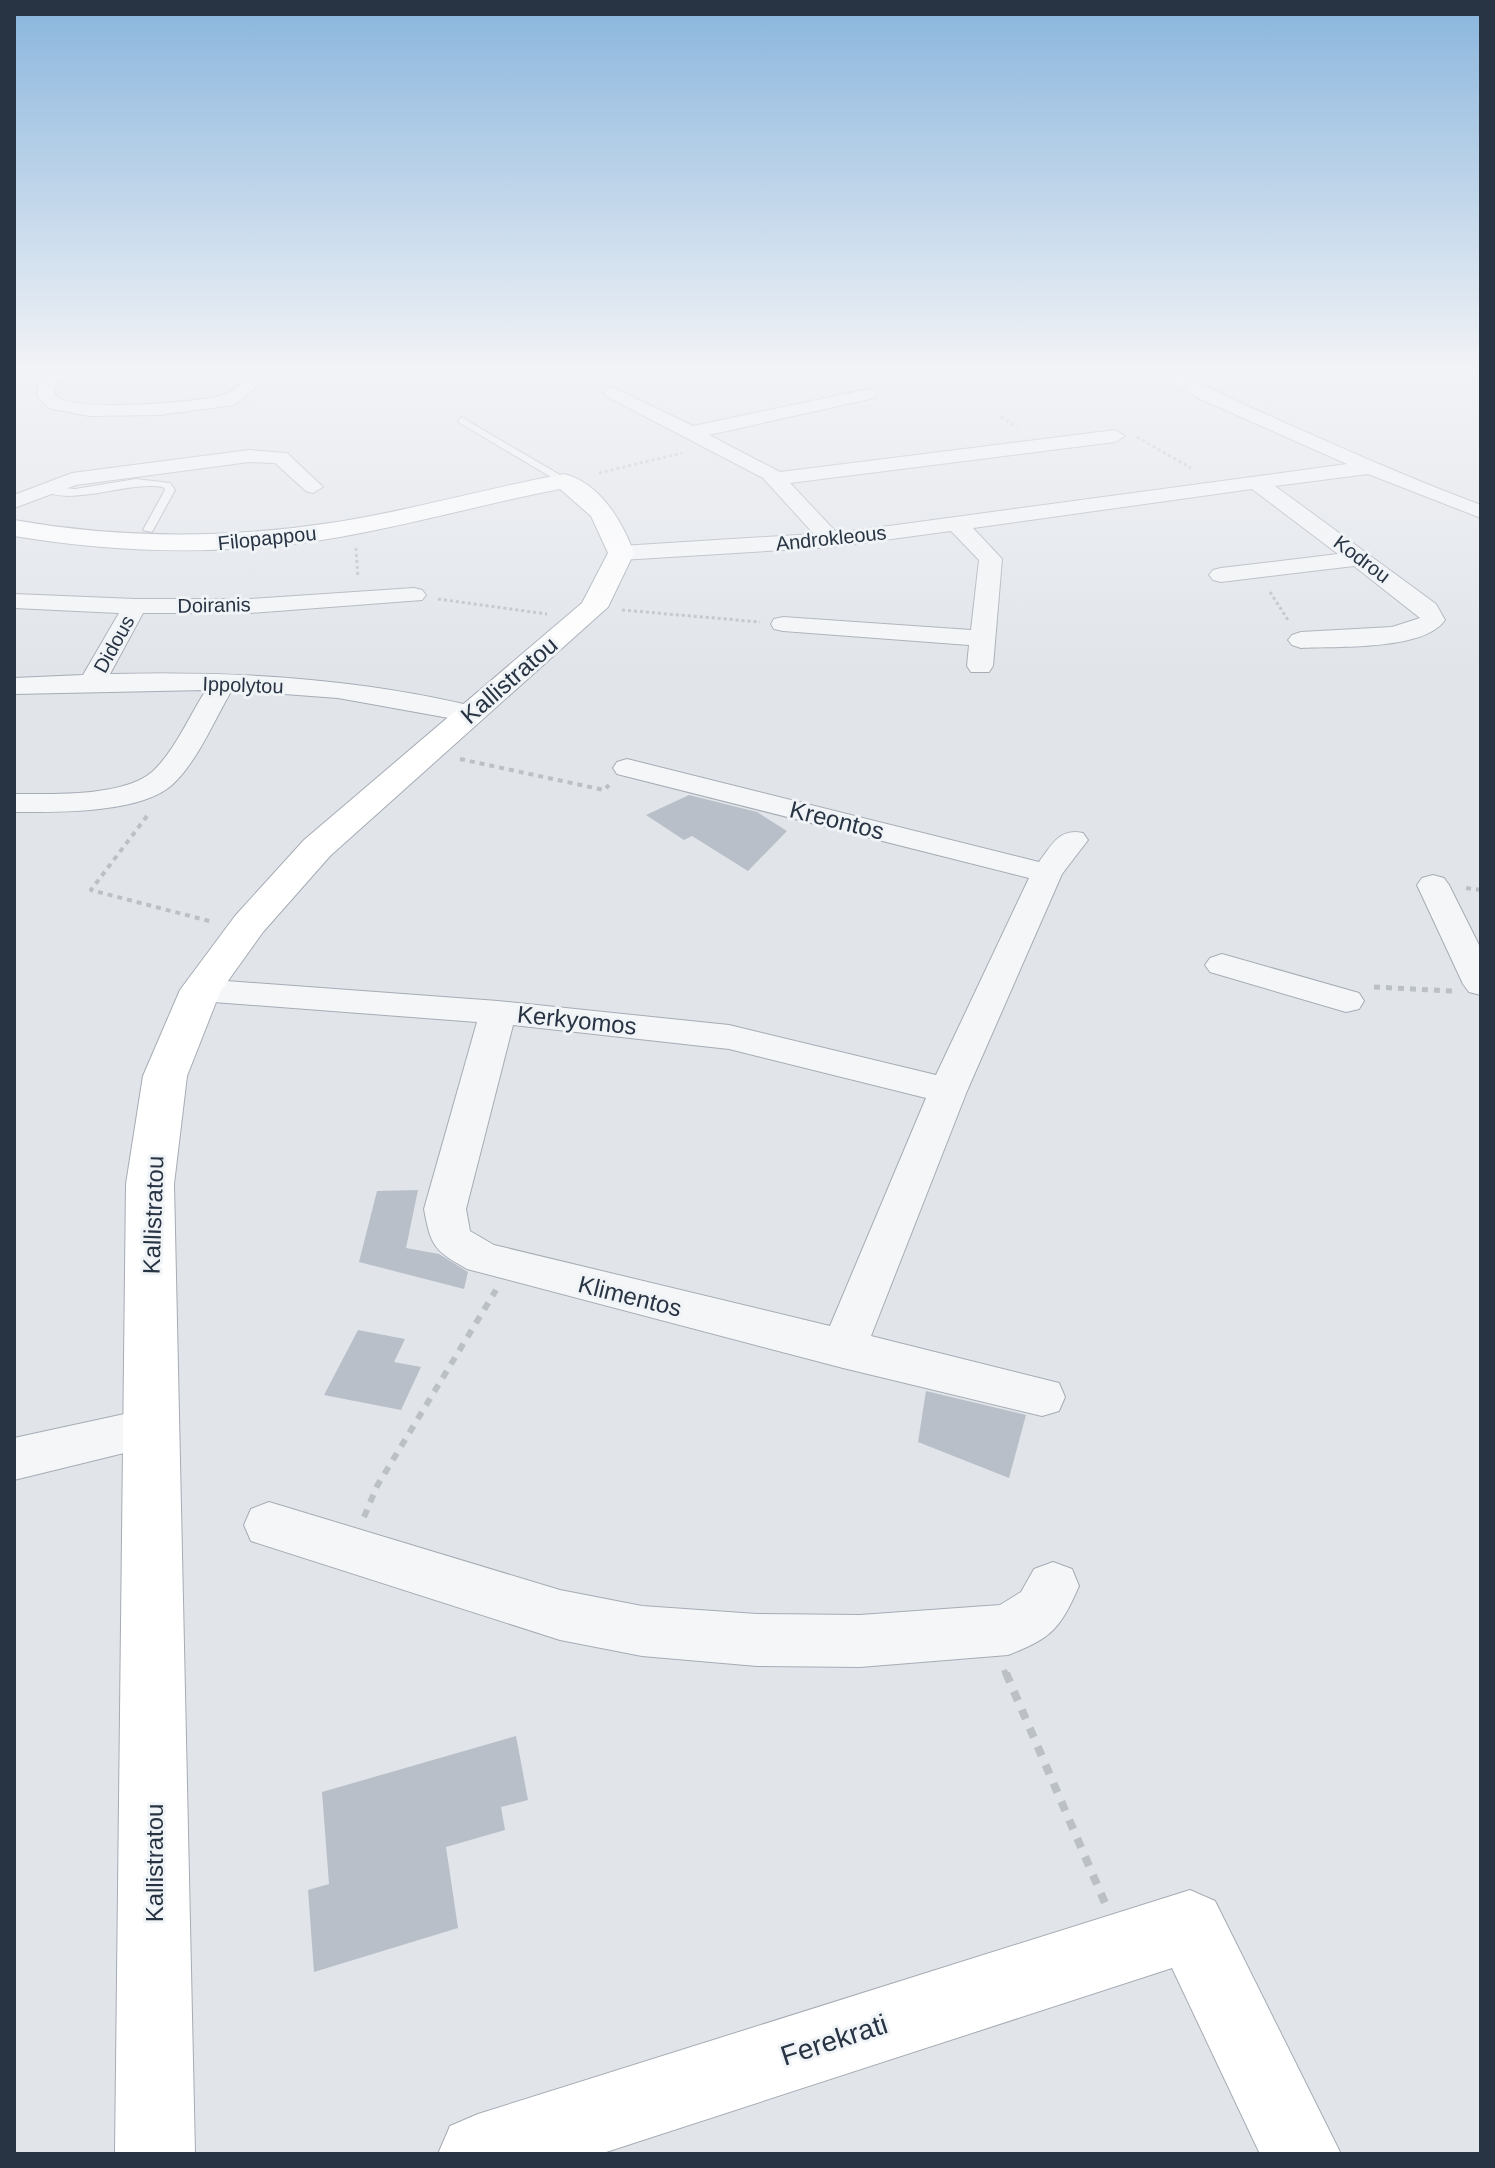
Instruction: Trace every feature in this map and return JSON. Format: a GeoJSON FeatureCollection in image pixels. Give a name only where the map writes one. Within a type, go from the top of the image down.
{"type":"FeatureCollection","features":[{"type":"Feature","properties":{"kind":"street"},"geometry":{"type":"LineString","coordinates":[[14,502],[72,479],[163,467]]}},
{"type":"Feature","properties":{"kind":"street"},"geometry":{"type":"LineString","coordinates":[[291,467],[313,487]]}},
{"type":"Feature","properties":{"kind":"street"},"geometry":{"type":"LineString","coordinates":[[754,467],[775,479],[832,540]]}},
{"type":"Feature","properties":{"kind":"street"},"geometry":{"type":"LineString","coordinates":[[775,479],[869,467]]}},
{"type":"Feature","properties":{"kind":"street","name":"Androkleous"},"geometry":{"type":"LineString","coordinates":[[621,553],[832,540],[1371,467]]}},
{"type":"Feature","properties":{"kind":"street"},"geometry":{"type":"LineString","coordinates":[[1372,467],[1481,512]]}},
{"type":"Feature","properties":{"kind":"street"},"geometry":{"type":"LineString","coordinates":[[564,481],[581,490],[605,515],[621,553]]}},
{"type":"Feature","properties":{"kind":"street","name":"Filopappou"},"geometry":{"type":"LineString","coordinates":[[14,528],[62,538],[139,544],[212,544],[355,526],[564,481]]}},
{"type":"Feature","properties":{"kind":"street","name":"Kodrou"},"geometry":{"type":"LineString","coordinates":[[1257,483],[1362,558],[1427,609],[1433,620],[1427,628],[1407,632],[1301,640]]}},
{"type":"Feature","properties":{"kind":"street"},"geometry":{"type":"LineString","coordinates":[[956,523],[991,559],[980,666]]}},
{"type":"Feature","properties":{"kind":"street","name":"Kallistratou"},"geometry":{"type":"LineString","coordinates":[[155,2154],[150,1184],[165,1076],[200,990],[244,930],[317,848],[587,613],[621,553]]}},
{"type":"Feature","properties":{"kind":"street"},"geometry":{"type":"LineString","coordinates":[[1221,575],[1362,558]]}},
{"type":"Feature","properties":{"kind":"street","name":"Doiranis"},"geometry":{"type":"LineString","coordinates":[[14,601],[135,606],[250,606],[414,595]]}},
{"type":"Feature","properties":{"kind":"street","name":"Didous"},"geometry":{"type":"LineString","coordinates":[[92,683],[135,606]]}},
{"type":"Feature","properties":{"kind":"street"},"geometry":{"type":"LineString","coordinates":[[783,624],[983,638]]}},
{"type":"Feature","properties":{"kind":"street"},"geometry":{"type":"LineString","coordinates":[[14,803],[76,803],[132,791],[161,779],[223,683]]}},
{"type":"Feature","properties":{"kind":"street","name":"Ippolytou"},"geometry":{"type":"LineString","coordinates":[[14,686],[223,683],[337,690],[471,714]]}},
{"type":"Feature","properties":{"kind":"street","name":"Kreontos"},"geometry":{"type":"LineString","coordinates":[[627,768],[1047,873]]}},
{"type":"Feature","properties":{"kind":"street"},"geometry":{"type":"LineString","coordinates":[[843,1350],[948,1091],[1047,873],[1072,840]]}},
{"type":"Feature","properties":{"kind":"street"},"geometry":{"type":"LineString","coordinates":[[1433,885],[1473,988]]}},
{"type":"Feature","properties":{"kind":"street"},"geometry":{"type":"LineString","coordinates":[[1222,965],[1346,1001]]}},
{"type":"Feature","properties":{"kind":"street","name":"Kerkyomos"},"geometry":{"type":"LineString","coordinates":[[200,990],[498,1012],[729,1037],[948,1091]]}},
{"type":"Feature","properties":{"kind":"street","name":"Klimentos"},"geometry":{"type":"LineString","coordinates":[[498,1012],[445,1209],[451,1240],[482,1258],[511,1266],[1042,1397]]}},
{"type":"Feature","properties":{"kind":"street"},"geometry":{"type":"LineString","coordinates":[[14,1459],[152,1428]]}},
{"type":"Feature","properties":{"kind":"street"},"geometry":{"type":"LineString","coordinates":[[269,1525],[560,1615],[642,1631],[757,1640],[845,1641],[1008,1630],[1040,1610],[1053,1586]]}},
{"type":"Feature","properties":{"kind":"street"},"geometry":{"type":"LineString","coordinates":[[1157,1936],[1301,2154]]}},
{"type":"Feature","properties":{"kind":"street","name":"Ferekrati"},"geometry":{"type":"LineString","coordinates":[[478,2154],[1157,1936]]}},
{"type":"Feature","properties":{"kind":"lane"},"geometry":{"type":"LineString","coordinates":[[541,467],[564,481]]}},
{"type":"Feature","properties":{"kind":"lane"},"geometry":{"type":"LineString","coordinates":[[44,489],[71,494],[125,483],[154,481],[167,485],[170,490],[148,530]]}},
{"type":"Feature","properties":{"kind":"path"},"geometry":{"type":"LineString","coordinates":[[564,481],[622,467]]}},
{"type":"Feature","properties":{"kind":"path"},"geometry":{"type":"LineString","coordinates":[[1190,467],[1223,487]]}},
{"type":"Feature","properties":{"kind":"path"},"geometry":{"type":"LineString","coordinates":[[355,526],[359,599]]}},
{"type":"Feature","properties":{"kind":"path"},"geometry":{"type":"LineString","coordinates":[[1256,571],[1301,640]]}},
{"type":"Feature","properties":{"kind":"path"},"geometry":{"type":"LineString","coordinates":[[414,595],[587,613],[783,624]]}},
{"type":"Feature","properties":{"kind":"path"},"geometry":{"type":"LineString","coordinates":[[428,751],[604,790],[627,768]]}},
{"type":"Feature","properties":{"kind":"path"},"geometry":{"type":"LineString","coordinates":[[149,785],[164,794],[91,890],[244,930]]}},
{"type":"Feature","properties":{"kind":"path"},"geometry":{"type":"LineString","coordinates":[[1346,1001],[1370,986],[1473,988]]}},
{"type":"Feature","properties":{"kind":"path"},"geometry":{"type":"LineString","coordinates":[[350,1550],[377,1486],[511,1266]]}},
{"type":"Feature","properties":{"kind":"path"},"geometry":{"type":"LineString","coordinates":[[988,1632],[1157,1936]]}},
{"type":"Feature","properties":{"kind":"building"},"geometry":{"type":"Polygon","coordinates":[[[689,795],[757,812],[787,831],[748,871],[692,836],[684,840],[646,815],[689,795]]]}},
{"type":"Feature","properties":{"kind":"building"},"geometry":{"type":"Polygon","coordinates":[[[418,1190],[406,1248],[439,1254],[468,1272],[464,1289],[359,1262],[377,1191],[418,1190]]]}},
{"type":"Feature","properties":{"kind":"building"},"geometry":{"type":"Polygon","coordinates":[[[358,1330],[405,1339],[394,1362],[421,1367],[401,1410],[324,1395],[358,1330]]]}},
{"type":"Feature","properties":{"kind":"building"},"geometry":{"type":"Polygon","coordinates":[[[926,1391],[1026,1415],[1009,1478],[918,1442],[926,1391]]]}},
{"type":"Feature","properties":{"kind":"building"},"geometry":{"type":"Polygon","coordinates":[[[516,1736],[528,1800],[501,1807],[505,1830],[446,1847],[458,1928],[314,1972],[308,1890],[329,1884],[322,1792],[516,1736]]]}}]}
